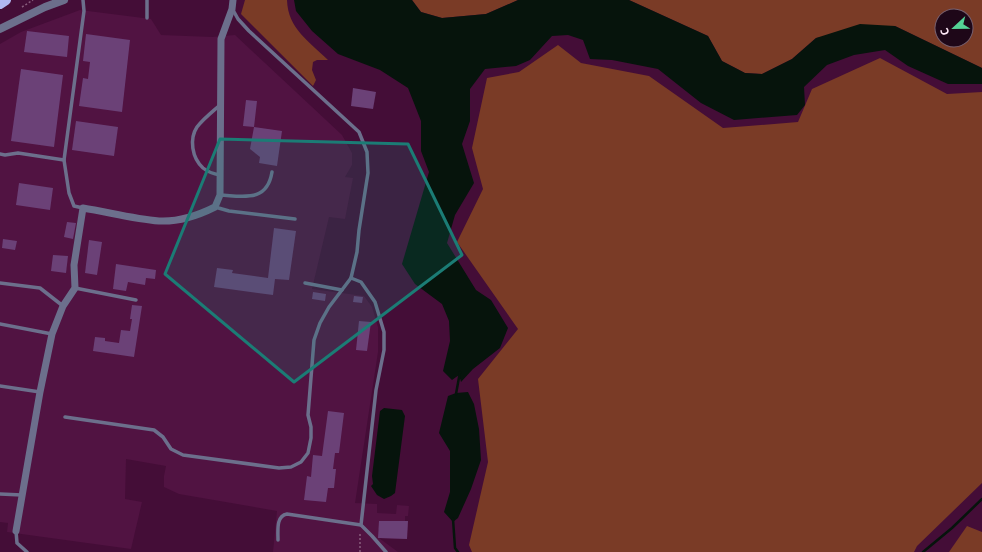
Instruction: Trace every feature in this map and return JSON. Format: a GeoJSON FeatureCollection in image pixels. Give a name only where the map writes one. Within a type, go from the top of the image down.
{"type":"FeatureCollection","features":[{"type":"Feature","properties":{"kind":"main road"},"geometry":{"type":"LineString","coordinates":[[0,4],[6,0]]}},
{"type":"Feature","properties":{"kind":"street"},"geometry":{"type":"LineString","coordinates":[[0,29],[45,7],[64,0]]}},
{"type":"Feature","properties":{"kind":"street"},"geometry":{"type":"LineString","coordinates":[[16,531],[40,392],[52,334],[63,306],[75,288],[74,264],[83,208],[160,221],[203,213],[215,207],[220,195],[221,39],[232,9],[233,0]]}},
{"type":"Feature","properties":{"kind":"lane"},"geometry":{"type":"LineString","coordinates":[[83,0],[84,11],[64,160],[69,193],[74,206],[83,208]]}},
{"type":"Feature","properties":{"kind":"lane"},"geometry":{"type":"LineString","coordinates":[[147,0],[147,18]]}},
{"type":"Feature","properties":{"kind":"lane"},"geometry":{"type":"LineString","coordinates":[[65,417],[154,430],[162,437],[171,449],[183,455],[279,468],[291,467],[301,462],[308,453],[311,438],[311,427],[308,414],[314,340],[320,323],[351,278],[357,252],[368,173],[367,152],[359,132],[249,32],[232,9]]}},
{"type":"Feature","properties":{"kind":"lane"},"geometry":{"type":"LineString","coordinates":[[220,105],[197,128],[192,138],[193,148],[197,160],[203,168],[212,174],[220,175]]}},
{"type":"Feature","properties":{"kind":"lane"},"geometry":{"type":"LineString","coordinates":[[0,154],[5,155],[18,153],[64,160]]}},
{"type":"Feature","properties":{"kind":"lane"},"geometry":{"type":"LineString","coordinates":[[220,195],[249,197],[257,194],[265,189],[270,182],[272,172]]}},
{"type":"Feature","properties":{"kind":"lane"},"geometry":{"type":"LineString","coordinates":[[215,207],[229,211],[295,219]]}},
{"type":"Feature","properties":{"kind":"lane"},"geometry":{"type":"LineString","coordinates":[[351,278],[361,282],[375,302],[384,332],[384,350],[376,390],[361,525]]}},
{"type":"Feature","properties":{"kind":"lane"},"geometry":{"type":"LineString","coordinates":[[0,283],[40,288],[63,306]]}},
{"type":"Feature","properties":{"kind":"lane"},"geometry":{"type":"LineString","coordinates":[[305,283],[342,290]]}},
{"type":"Feature","properties":{"kind":"lane"},"geometry":{"type":"LineString","coordinates":[[75,288],[136,300]]}},
{"type":"Feature","properties":{"kind":"lane"},"geometry":{"type":"LineString","coordinates":[[0,324],[52,334]]}},
{"type":"Feature","properties":{"kind":"lane"},"geometry":{"type":"LineString","coordinates":[[0,386],[40,392]]}},
{"type":"Feature","properties":{"kind":"lane"},"geometry":{"type":"LineString","coordinates":[[0,494],[22,495]]}},
{"type":"Feature","properties":{"kind":"lane"},"geometry":{"type":"LineString","coordinates":[[278,540],[280,518],[283,514],[287,514],[361,525],[386,552]]}},
{"type":"Feature","properties":{"kind":"lane"},"geometry":{"type":"LineString","coordinates":[[16,531],[17,543],[27,552]]}},
{"type":"Feature","properties":{"kind":"path"},"geometry":{"type":"LineString","coordinates":[[22,7],[33,0]]}},
{"type":"Feature","properties":{"kind":"path"},"geometry":{"type":"LineString","coordinates":[[360,552],[361,525]]}},
{"type":"Feature","properties":{"kind":"highlighted area"},"geometry":{"type":"Polygon","coordinates":[[[220,139],[408,144],[462,255],[294,382],[165,274],[220,139]]]}},
{"type":"Feature","properties":{"kind":"shaded area"},"geometry":{"type":"Polygon","coordinates":[[[245,0],[287,0],[288,10],[295,27],[328,60],[317,60],[313,62],[312,70],[316,80],[313,86],[241,14],[245,0]]]}},
{"type":"Feature","properties":{"kind":"shaded area"},"geometry":{"type":"Polygon","coordinates":[[[294,0],[412,0],[421,12],[442,18],[486,14],[518,0],[629,0],[708,36],[722,61],[745,73],[762,74],[792,59],[816,38],[860,24],[895,26],[934,45],[934,48],[941,48],[982,68],[982,84],[948,84],[908,66],[885,50],[854,55],[827,65],[804,87],[805,105],[797,115],[734,120],[701,103],[658,69],[612,60],[590,59],[583,40],[568,35],[552,36],[530,60],[516,66],[485,69],[470,89],[470,121],[462,144],[474,183],[455,215],[447,243],[476,290],[491,300],[508,328],[500,348],[473,369],[461,382],[459,375],[452,380],[443,371],[450,341],[449,321],[442,304],[415,284],[402,264],[429,172],[421,151],[421,121],[408,88],[380,70],[338,54],[312,31],[296,11],[294,0]]]}},
{"type":"Feature","properties":{"kind":"shaded area"},"geometry":{"type":"Polygon","coordinates":[[[412,0],[518,0],[486,14],[442,18],[421,12],[412,0]]]}},
{"type":"Feature","properties":{"kind":"shaded area"},"geometry":{"type":"Polygon","coordinates":[[[629,0],[982,0],[982,68],[941,48],[974,48],[974,8],[934,8],[934,45],[895,26],[816,38],[792,59],[762,74],[745,73],[722,61],[708,36],[629,0]]]}},
{"type":"Feature","properties":{"kind":"shaded area"},"geometry":{"type":"Polygon","coordinates":[[[80,10],[151,19],[161,35],[212,37],[235,35],[342,135],[352,153],[352,165],[345,177],[353,178],[345,219],[329,217],[312,289],[364,296],[372,307],[378,327],[378,352],[355,503],[377,504],[377,513],[396,514],[397,505],[409,506],[408,516],[405,516],[405,521],[408,521],[407,539],[379,538],[398,552],[273,552],[277,511],[179,494],[164,487],[166,466],[126,459],[125,499],[142,502],[131,549],[7,532],[8,523],[0,522],[0,44],[21,32],[80,10]]]}},
{"type":"Feature","properties":{"kind":"shaded area"},"geometry":{"type":"Polygon","coordinates":[[[558,45],[581,63],[649,76],[723,128],[798,122],[812,89],[880,58],[947,94],[982,92],[982,483],[917,546],[914,552],[472,552],[469,545],[488,462],[478,379],[518,329],[457,242],[483,189],[472,148],[487,78],[519,72],[558,45]]]}},
{"type":"Feature","properties":{"kind":"shaded area"},"geometry":{"type":"Polygon","coordinates":[[[468,392],[474,404],[479,429],[481,460],[471,489],[458,518],[453,522],[444,512],[450,492],[450,451],[439,433],[448,396],[456,393],[468,392]]]}},
{"type":"Feature","properties":{"kind":"shaded area"},"geometry":{"type":"Polygon","coordinates":[[[384,408],[402,410],[405,416],[395,493],[384,499],[377,495],[371,486],[373,484],[372,476],[380,411],[384,408]]]}},
{"type":"Feature","properties":{"kind":"shaded area"},"geometry":{"type":"Polygon","coordinates":[[[967,526],[982,532],[982,552],[949,552],[967,526]]]}},
{"type":"Feature","properties":{"kind":"building"},"geometry":{"type":"Polygon","coordinates":[[[27,31],[69,36],[67,57],[24,52],[27,31]]]}},
{"type":"Feature","properties":{"kind":"building"},"geometry":{"type":"Polygon","coordinates":[[[86,34],[130,40],[122,112],[79,106],[83,78],[88,79],[90,62],[83,61],[86,34]]]}},
{"type":"Feature","properties":{"kind":"building"},"geometry":{"type":"Polygon","coordinates":[[[21,69],[63,75],[54,147],[11,141],[21,69]]]}},
{"type":"Feature","properties":{"kind":"building"},"geometry":{"type":"Polygon","coordinates":[[[353,88],[376,92],[373,109],[351,106],[353,88]]]}},
{"type":"Feature","properties":{"kind":"building"},"geometry":{"type":"Polygon","coordinates":[[[246,100],[257,101],[254,127],[243,126],[246,100]]]}},
{"type":"Feature","properties":{"kind":"building"},"geometry":{"type":"Polygon","coordinates":[[[76,121],[118,127],[114,156],[72,150],[76,121]]]}},
{"type":"Feature","properties":{"kind":"building"},"geometry":{"type":"Polygon","coordinates":[[[254,127],[282,131],[277,166],[259,163],[260,157],[250,149],[254,127]]]}},
{"type":"Feature","properties":{"kind":"building"},"geometry":{"type":"Polygon","coordinates":[[[19,183],[53,188],[50,210],[16,205],[19,183]]]}},
{"type":"Feature","properties":{"kind":"building"},"geometry":{"type":"Polygon","coordinates":[[[67,222],[76,223],[73,239],[64,237],[67,222]]]}},
{"type":"Feature","properties":{"kind":"building"},"geometry":{"type":"Polygon","coordinates":[[[274,228],[296,231],[289,280],[275,279],[273,295],[214,287],[217,268],[233,270],[232,273],[268,278],[274,228]]]}},
{"type":"Feature","properties":{"kind":"building"},"geometry":{"type":"Polygon","coordinates":[[[3,239],[17,241],[15,250],[2,248],[3,239]]]}},
{"type":"Feature","properties":{"kind":"building"},"geometry":{"type":"Polygon","coordinates":[[[89,240],[102,242],[97,275],[85,273],[89,240]]]}},
{"type":"Feature","properties":{"kind":"building"},"geometry":{"type":"Polygon","coordinates":[[[53,255],[68,256],[66,273],[51,271],[53,255]]]}},
{"type":"Feature","properties":{"kind":"building"},"geometry":{"type":"Polygon","coordinates":[[[116,264],[156,270],[155,279],[146,278],[145,285],[128,282],[126,291],[113,289],[116,264]]]}},
{"type":"Feature","properties":{"kind":"building"},"geometry":{"type":"Polygon","coordinates":[[[313,292],[326,294],[325,301],[312,299],[313,292]]]}},
{"type":"Feature","properties":{"kind":"building"},"geometry":{"type":"Polygon","coordinates":[[[354,296],[363,297],[362,303],[353,302],[354,296]]]}},
{"type":"Feature","properties":{"kind":"building"},"geometry":{"type":"Polygon","coordinates":[[[132,305],[142,306],[134,357],[93,351],[95,337],[105,338],[105,341],[119,343],[121,330],[130,331],[132,305]]]}},
{"type":"Feature","properties":{"kind":"building"},"geometry":{"type":"Polygon","coordinates":[[[359,321],[371,322],[367,351],[356,350],[359,321]]]}},
{"type":"Feature","properties":{"kind":"building"},"geometry":{"type":"Polygon","coordinates":[[[328,411],[344,413],[339,453],[335,453],[333,469],[336,469],[334,488],[328,488],[326,502],[304,500],[307,476],[311,477],[313,455],[322,456],[328,411]]]}},
{"type":"Feature","properties":{"kind":"building"},"geometry":{"type":"Polygon","coordinates":[[[379,521],[408,521],[407,539],[378,538],[379,521]]]}},
{"type":"Feature","properties":{"kind":"waterway"},"geometry":{"type":"LineString","coordinates":[[456,394],[460,372]]}},
{"type":"Feature","properties":{"kind":"waterway"},"geometry":{"type":"LineString","coordinates":[[923,552],[952,528],[982,499]]}},
{"type":"Feature","properties":{"kind":"waterway"},"geometry":{"type":"LineString","coordinates":[[453,519],[455,548],[458,552]]}}]}
